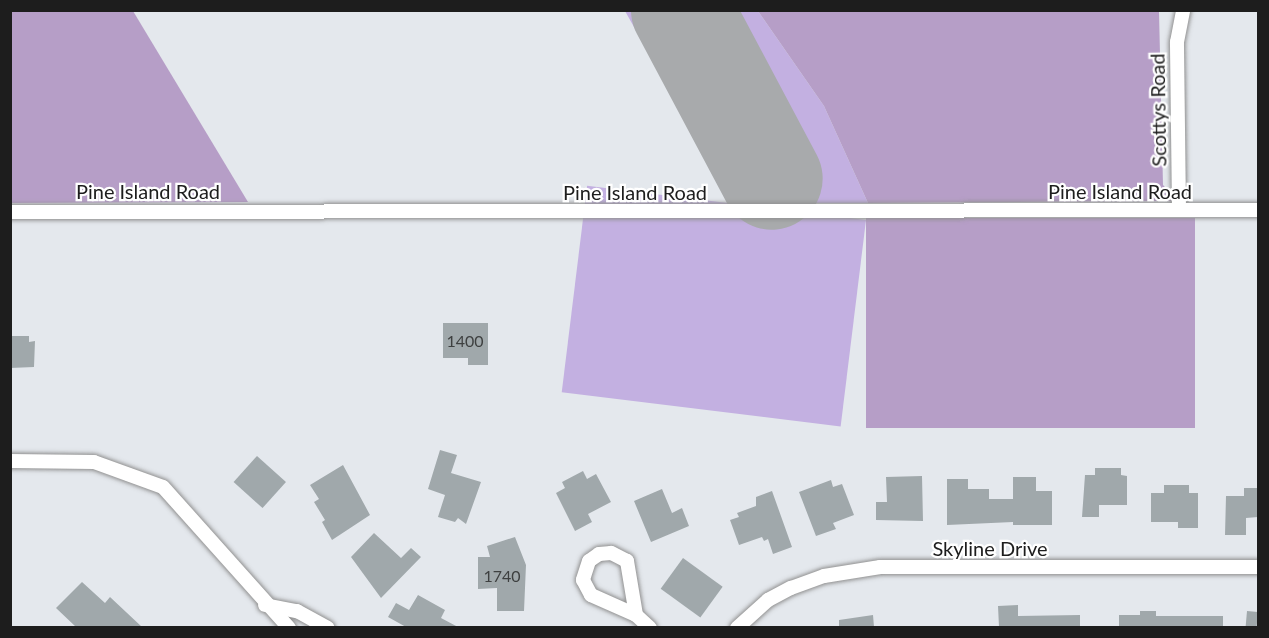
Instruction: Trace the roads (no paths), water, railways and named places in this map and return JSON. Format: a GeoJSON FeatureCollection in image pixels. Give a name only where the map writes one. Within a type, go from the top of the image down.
{"type":"FeatureCollection","features":[{"type":"Feature","properties":{"kind":"street","name":"Scottys Road"},"geometry":{"type":"LineString","coordinates":[[1179,210],[1177,42],[1183,10]]}},
{"type":"Feature","properties":{"kind":"street","name":"Pine Island Road"},"geometry":{"type":"LineString","coordinates":[[10,212],[1258,210]]}},
{"type":"Feature","properties":{"kind":"street"},"geometry":{"type":"LineString","coordinates":[[10,461],[94,462],[163,487],[222,549],[265,605],[289,627]]}},
{"type":"Feature","properties":{"kind":"street"},"geometry":{"type":"LineString","coordinates":[[636,615],[627,561],[611,553],[599,554],[589,561],[583,580],[591,595],[636,615],[650,627]]}},
{"type":"Feature","properties":{"kind":"street","name":"Skyline Drive"},"geometry":{"type":"LineString","coordinates":[[737,627],[768,600],[791,588],[825,576],[870,568],[1258,567]]}},
{"type":"Feature","properties":{"kind":"street"},"geometry":{"type":"LineString","coordinates":[[265,605],[297,611],[328,627]]}}]}
